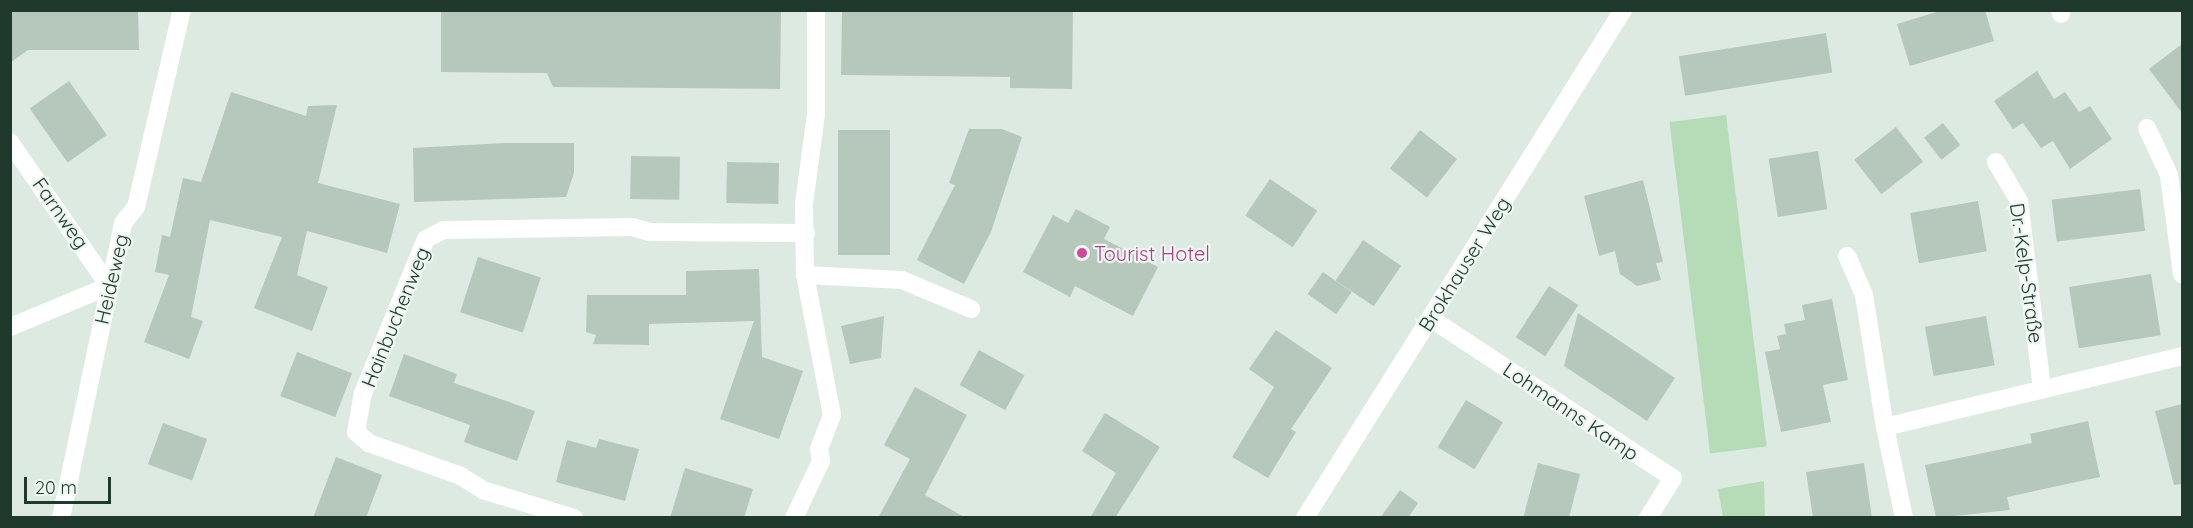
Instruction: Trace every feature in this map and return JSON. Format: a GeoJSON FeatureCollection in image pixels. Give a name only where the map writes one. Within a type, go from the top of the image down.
{"type":"FeatureCollection","features":[{"type":"Feature","properties":{"kind":"street","name":"Heideweg"},"geometry":{"type":"LineString","coordinates":[[61,518],[123,223],[136,207],[182,10]]}},
{"type":"Feature","properties":{"kind":"street"},"geometry":{"type":"LineString","coordinates":[[794,518],[821,461],[819,449],[832,415],[805,275],[804,192],[816,114],[816,10]]}},
{"type":"Feature","properties":{"kind":"street","name":"Brokhauser Weg"},"geometry":{"type":"LineString","coordinates":[[1305,518],[1623,10]]}},
{"type":"Feature","properties":{"kind":"street"},"geometry":{"type":"LineString","coordinates":[[2146,128],[2169,175],[2182,274]]}},
{"type":"Feature","properties":{"kind":"street","name":"Farnweg"},"geometry":{"type":"LineString","coordinates":[[10,142],[109,286]]}},
{"type":"Feature","properties":{"kind":"street","name":"Dr.-Kelp-Straße"},"geometry":{"type":"LineString","coordinates":[[1996,162],[2019,201],[2042,389]]}},
{"type":"Feature","properties":{"kind":"street","name":"Hainbuchenweg"},"geometry":{"type":"LineString","coordinates":[[574,518],[495,489],[483,490],[461,476],[369,443],[356,432],[367,383],[426,239],[444,230],[632,227],[650,232],[806,233]]}},
{"type":"Feature","properties":{"kind":"street"},"geometry":{"type":"LineString","coordinates":[[1847,256],[1864,295],[1885,427],[1904,518]]}},
{"type":"Feature","properties":{"kind":"street"},"geometry":{"type":"LineString","coordinates":[[805,275],[902,280],[971,309]]}},
{"type":"Feature","properties":{"kind":"street"},"geometry":{"type":"LineString","coordinates":[[10,327],[109,286]]}},
{"type":"Feature","properties":{"kind":"street","name":"Lohmanns Kamp"},"geometry":{"type":"LineString","coordinates":[[1430,318],[1673,478],[1648,518]]}},
{"type":"Feature","properties":{"kind":"street"},"geometry":{"type":"LineString","coordinates":[[1885,427],[2182,356]]}},
{"type":"Feature","properties":{"kind":"street"},"geometry":{"type":"LineString","coordinates":[[585,518],[592,518]]}},
{"type":"Feature","properties":{"kind":"green space"},"geometry":{"type":"Polygon","coordinates":[[[1726,115],[1767,447],[1710,453],[1669,122],[1726,115]]]}},
{"type":"Feature","properties":{"kind":"green space"},"geometry":{"type":"Polygon","coordinates":[[[1764,481],[1765,517],[1723,517],[1718,489],[1764,481]]]}},
{"type":"Feature","properties":{"kind":"building"},"geometry":{"type":"Polygon","coordinates":[[[10,10],[138,10],[139,50],[28,50],[10,63],[10,10]]]}},
{"type":"Feature","properties":{"kind":"building"},"geometry":{"type":"Polygon","coordinates":[[[441,10],[781,10],[780,89],[553,87],[547,73],[441,72],[441,10]]]}},
{"type":"Feature","properties":{"kind":"building"},"geometry":{"type":"Polygon","coordinates":[[[842,10],[1073,10],[1072,89],[1010,88],[1010,77],[841,75],[842,10]]]}},
{"type":"Feature","properties":{"kind":"building"},"geometry":{"type":"Polygon","coordinates":[[[1943,10],[1985,10],[1994,41],[1910,66],[1897,24],[1943,10]]]}},
{"type":"Feature","properties":{"kind":"building"},"geometry":{"type":"Polygon","coordinates":[[[1826,33],[1832,73],[1685,96],[1679,56],[1826,33]]]}},
{"type":"Feature","properties":{"kind":"building"},"geometry":{"type":"Polygon","coordinates":[[[2182,44],[2182,113],[2149,69],[2182,44]]]}},
{"type":"Feature","properties":{"kind":"building"},"geometry":{"type":"Polygon","coordinates":[[[2037,71],[2054,99],[2065,92],[2079,112],[2090,106],[2112,139],[2070,169],[2053,141],[2041,148],[2023,123],[2013,129],[1994,101],[2037,71]]]}},
{"type":"Feature","properties":{"kind":"building"},"geometry":{"type":"Polygon","coordinates":[[[69,81],[107,135],[68,163],[30,109],[69,81]]]}},
{"type":"Feature","properties":{"kind":"building"},"geometry":{"type":"Polygon","coordinates":[[[231,92],[306,116],[308,106],[337,105],[318,183],[400,204],[387,253],[307,231],[297,275],[328,287],[312,331],[254,308],[282,237],[210,220],[191,317],[203,321],[189,359],[144,342],[169,275],[155,272],[162,235],[170,237],[183,178],[201,182],[231,92]]]}},
{"type":"Feature","properties":{"kind":"building"},"geometry":{"type":"Polygon","coordinates":[[[1943,123],[1960,145],[1941,160],[1924,138],[1943,123]]]}},
{"type":"Feature","properties":{"kind":"building"},"geometry":{"type":"Polygon","coordinates":[[[1896,127],[1923,162],[1881,194],[1854,160],[1896,127]]]}},
{"type":"Feature","properties":{"kind":"building"},"geometry":{"type":"Polygon","coordinates":[[[969,129],[1002,129],[1022,137],[991,232],[964,284],[917,260],[955,185],[949,183],[969,129]]]}},
{"type":"Feature","properties":{"kind":"building"},"geometry":{"type":"Polygon","coordinates":[[[838,130],[890,130],[890,255],[838,255],[838,130]]]}},
{"type":"Feature","properties":{"kind":"building"},"geometry":{"type":"Polygon","coordinates":[[[1420,130],[1457,159],[1427,198],[1390,169],[1420,130]]]}},
{"type":"Feature","properties":{"kind":"building"},"geometry":{"type":"Polygon","coordinates":[[[505,143],[574,143],[574,173],[566,197],[414,202],[413,148],[505,143]]]}},
{"type":"Feature","properties":{"kind":"building"},"geometry":{"type":"Polygon","coordinates":[[[1818,151],[1827,209],[1778,217],[1769,159],[1818,151]]]}},
{"type":"Feature","properties":{"kind":"building"},"geometry":{"type":"Polygon","coordinates":[[[631,156],[680,157],[679,200],[630,199],[631,156]]]}},
{"type":"Feature","properties":{"kind":"building"},"geometry":{"type":"Polygon","coordinates":[[[727,162],[779,163],[778,204],[726,203],[727,162]]]}},
{"type":"Feature","properties":{"kind":"building"},"geometry":{"type":"Polygon","coordinates":[[[1270,179],[1317,211],[1293,247],[1245,215],[1270,179]]]}},
{"type":"Feature","properties":{"kind":"building"},"geometry":{"type":"Polygon","coordinates":[[[1643,180],[1663,262],[1656,263],[1661,280],[1637,286],[1620,274],[1615,251],[1599,256],[1584,196],[1643,180]]]}},
{"type":"Feature","properties":{"kind":"building"},"geometry":{"type":"Polygon","coordinates":[[[2140,189],[2145,231],[2057,242],[2052,200],[2140,189]]]}},
{"type":"Feature","properties":{"kind":"building"},"geometry":{"type":"Polygon","coordinates":[[[1978,201],[1987,251],[1919,263],[1910,213],[1978,201]]]}},
{"type":"Feature","properties":{"kind":"building","name":"Tourist Hotel"},"geometry":{"type":"Polygon","coordinates":[[[1076,209],[1110,227],[1104,239],[1158,267],[1133,316],[1075,286],[1070,297],[1023,272],[1053,215],[1068,223],[1076,209]]]}},
{"type":"Feature","properties":{"kind":"building"},"geometry":{"type":"Polygon","coordinates":[[[1363,240],[1401,266],[1374,306],[1336,281],[1363,240]]]}},
{"type":"Feature","properties":{"kind":"building"},"geometry":{"type":"Polygon","coordinates":[[[478,257],[541,277],[523,333],[460,312],[478,257]]]}},
{"type":"Feature","properties":{"kind":"building"},"geometry":{"type":"Polygon","coordinates":[[[759,269],[762,357],[803,371],[779,439],[720,419],[754,321],[649,324],[649,345],[593,344],[596,335],[586,332],[587,295],[686,295],[686,271],[759,269]]]}},
{"type":"Feature","properties":{"kind":"building"},"geometry":{"type":"Polygon","coordinates":[[[1323,272],[1352,292],[1336,314],[1308,294],[1323,272]]]}},
{"type":"Feature","properties":{"kind":"building"},"geometry":{"type":"Polygon","coordinates":[[[2151,274],[2161,335],[2079,348],[2069,287],[2151,274]]]}},
{"type":"Feature","properties":{"kind":"building"},"geometry":{"type":"Polygon","coordinates":[[[1549,286],[1578,305],[1545,356],[1516,337],[1549,286]]]}},
{"type":"Feature","properties":{"kind":"building"},"geometry":{"type":"Polygon","coordinates":[[[1832,299],[1848,380],[1823,385],[1831,422],[1781,432],[1765,352],[1780,349],[1777,336],[1786,334],[1784,324],[1805,320],[1802,305],[1832,299]]]}},
{"type":"Feature","properties":{"kind":"building"},"geometry":{"type":"Polygon","coordinates":[[[1578,313],[1675,378],[1647,421],[1564,366],[1578,313]]]}},
{"type":"Feature","properties":{"kind":"building"},"geometry":{"type":"Polygon","coordinates":[[[884,316],[881,358],[850,364],[841,326],[884,316]]]}},
{"type":"Feature","properties":{"kind":"building"},"geometry":{"type":"Polygon","coordinates":[[[1986,316],[1995,365],[1934,376],[1925,327],[1986,316]]]}},
{"type":"Feature","properties":{"kind":"building"},"geometry":{"type":"Polygon","coordinates":[[[1276,330],[1332,368],[1291,429],[1296,432],[1268,478],[1232,457],[1274,387],[1249,369],[1276,330]]]}},
{"type":"Feature","properties":{"kind":"building"},"geometry":{"type":"Polygon","coordinates":[[[979,350],[1024,375],[1005,410],[960,385],[979,350]]]}},
{"type":"Feature","properties":{"kind":"building"},"geometry":{"type":"Polygon","coordinates":[[[297,352],[352,373],[335,417],[280,396],[297,352]]]}},
{"type":"Feature","properties":{"kind":"building"},"geometry":{"type":"Polygon","coordinates":[[[404,354],[457,374],[454,383],[535,411],[517,461],[464,442],[470,425],[389,396],[404,354]]]}},
{"type":"Feature","properties":{"kind":"building"},"geometry":{"type":"Polygon","coordinates":[[[915,387],[967,415],[925,495],[966,518],[878,518],[910,459],[884,445],[915,387]]]}},
{"type":"Feature","properties":{"kind":"building"},"geometry":{"type":"Polygon","coordinates":[[[1466,400],[1503,422],[1475,469],[1438,447],[1466,400]]]}},
{"type":"Feature","properties":{"kind":"building"},"geometry":{"type":"Polygon","coordinates":[[[2182,404],[2182,484],[2174,485],[2155,411],[2182,404]]]}},
{"type":"Feature","properties":{"kind":"building"},"geometry":{"type":"Polygon","coordinates":[[[1105,413],[1160,447],[1115,518],[1090,518],[1116,473],[1082,451],[1105,413]]]}},
{"type":"Feature","properties":{"kind":"building"},"geometry":{"type":"Polygon","coordinates":[[[2088,421],[2100,477],[2007,497],[2010,510],[1936,518],[1925,465],[2032,443],[2030,434],[2088,421]]]}},
{"type":"Feature","properties":{"kind":"building"},"geometry":{"type":"Polygon","coordinates":[[[163,423],[207,439],[192,480],[148,464],[163,423]]]}},
{"type":"Feature","properties":{"kind":"building"},"geometry":{"type":"Polygon","coordinates":[[[599,439],[639,449],[625,501],[556,482],[567,440],[596,448],[599,439]]]}},
{"type":"Feature","properties":{"kind":"building"},"geometry":{"type":"Polygon","coordinates":[[[336,457],[382,475],[366,518],[313,518],[336,457]]]}},
{"type":"Feature","properties":{"kind":"building"},"geometry":{"type":"Polygon","coordinates":[[[1538,463],[1580,474],[1569,518],[1523,518],[1538,463]]]}},
{"type":"Feature","properties":{"kind":"building"},"geometry":{"type":"Polygon","coordinates":[[[1864,463],[1872,518],[1813,518],[1806,472],[1864,463]]]}},
{"type":"Feature","properties":{"kind":"building"},"geometry":{"type":"Polygon","coordinates":[[[685,468],[753,489],[744,518],[670,518],[685,468]]]}},
{"type":"Feature","properties":{"kind":"building"},"geometry":{"type":"Polygon","coordinates":[[[1400,490],[1418,503],[1408,518],[1380,518],[1400,490]]]}},
{"type":"Feature","properties":{"kind":"place","name":"Tourist Hotel"},"geometry":{"type":"Point","coordinates":[1082,253]}}]}
